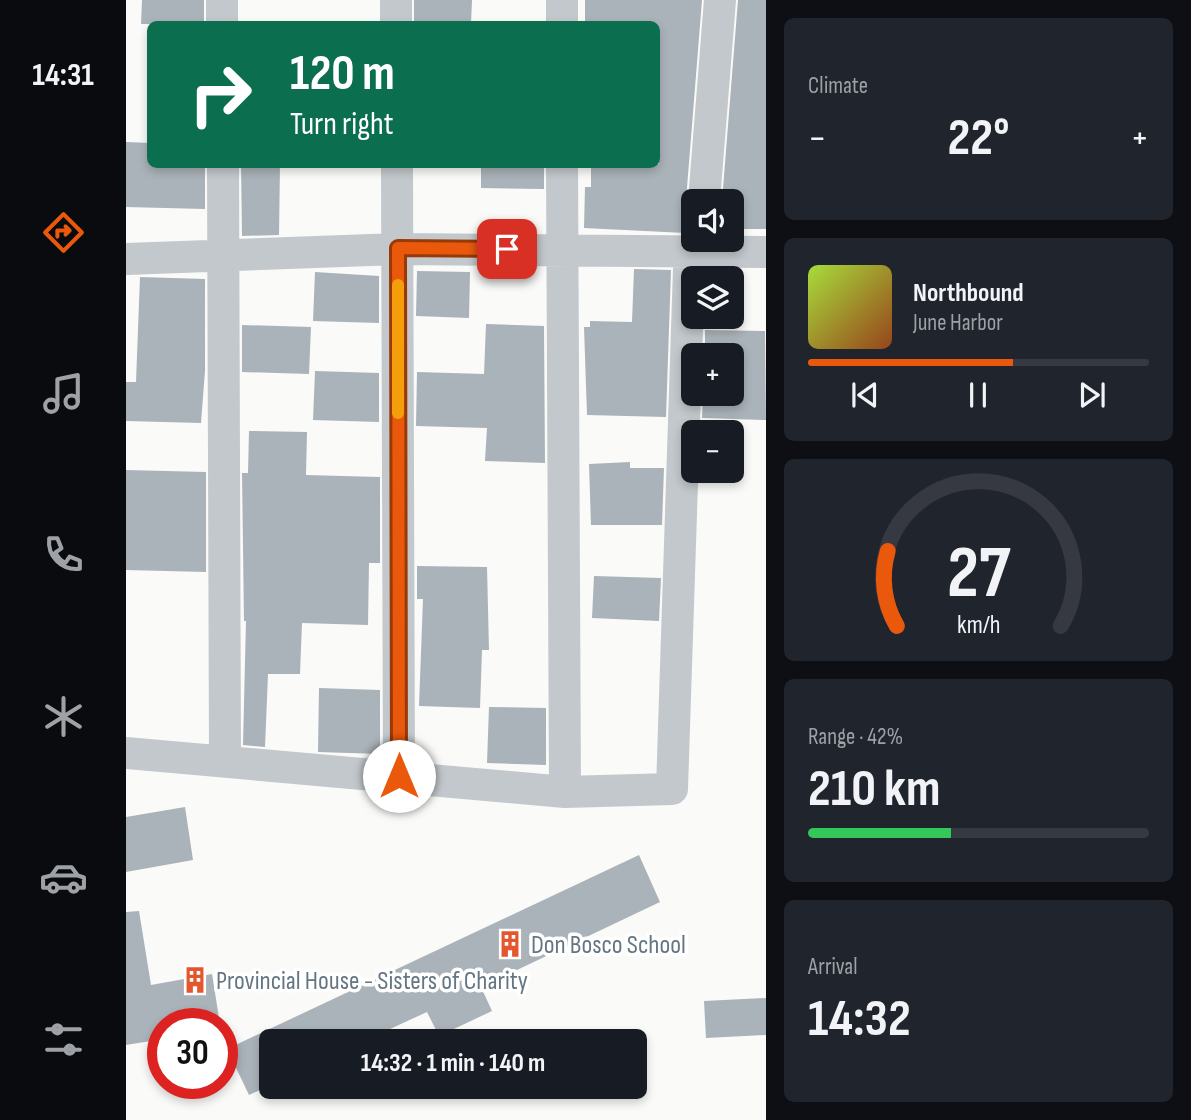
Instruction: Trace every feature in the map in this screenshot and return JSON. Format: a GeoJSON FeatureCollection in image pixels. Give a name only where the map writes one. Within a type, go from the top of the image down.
{"type":"FeatureCollection","features":[{"type":"Feature","properties":{"kind":"street"},"geometry":{"type":"LineString","coordinates":[[222,0],[222,21]]}},
{"type":"Feature","properties":{"kind":"street"},"geometry":{"type":"LineString","coordinates":[[396,0],[396,21]]}},
{"type":"Feature","properties":{"kind":"street"},"geometry":{"type":"LineString","coordinates":[[562,0],[562,21]]}},
{"type":"Feature","properties":{"kind":"street"},"geometry":{"type":"LineString","coordinates":[[705,189],[720,0]]}},
{"type":"Feature","properties":{"kind":"street"},"geometry":{"type":"LineString","coordinates":[[223,168],[225,760]]}},
{"type":"Feature","properties":{"kind":"street"},"geometry":{"type":"LineString","coordinates":[[397,168],[399,776]]}},
{"type":"Feature","properties":{"kind":"street"},"geometry":{"type":"LineString","coordinates":[[562,168],[565,792]]}},
{"type":"Feature","properties":{"kind":"street"},"geometry":{"type":"LineString","coordinates":[[126,259],[398,248],[681,246]]}},
{"type":"Feature","properties":{"kind":"street"},"geometry":{"type":"LineString","coordinates":[[744,251],[766,253]]}},
{"type":"Feature","properties":{"kind":"street"},"geometry":{"type":"LineString","coordinates":[[126,753],[565,792],[672,789],[689,268],[698,252]]}},
{"type":"Feature","properties":{"kind":"building"},"geometry":{"type":"Polygon","coordinates":[[[142,0],[204,0],[204,21],[147,21],[147,24],[141,24],[142,0]]]}},
{"type":"Feature","properties":{"kind":"building"},"geometry":{"type":"Polygon","coordinates":[[[414,0],[472,0],[471,21],[414,21],[414,0]]]}},
{"type":"Feature","properties":{"kind":"building"},"geometry":{"type":"Polygon","coordinates":[[[585,0],[702,0],[687,189],[681,189],[681,233],[584,228],[585,187],[591,187],[591,168],[660,168],[660,21],[585,21],[585,0]]]}},
{"type":"Feature","properties":{"kind":"building"},"geometry":{"type":"Polygon","coordinates":[[[738,0],[766,0],[766,229],[744,229],[744,189],[723,189],[738,0]]]}},
{"type":"Feature","properties":{"kind":"building"},"geometry":{"type":"Polygon","coordinates":[[[126,142],[147,143],[147,168],[205,168],[205,209],[126,207],[126,142]]]}},
{"type":"Feature","properties":{"kind":"building"},"geometry":{"type":"Polygon","coordinates":[[[241,168],[280,168],[279,235],[242,236],[241,168]]]}},
{"type":"Feature","properties":{"kind":"building"},"geometry":{"type":"Polygon","coordinates":[[[481,168],[544,168],[544,189],[481,188],[481,168]]]}},
{"type":"Feature","properties":{"kind":"building"},"geometry":{"type":"Polygon","coordinates":[[[634,269],[671,270],[666,417],[587,415],[584,327],[590,327],[590,321],[632,322],[634,269]]]}},
{"type":"Feature","properties":{"kind":"building"},"geometry":{"type":"Polygon","coordinates":[[[417,271],[470,272],[469,318],[416,316],[417,271]]]}},
{"type":"Feature","properties":{"kind":"building"},"geometry":{"type":"Polygon","coordinates":[[[315,272],[379,276],[379,323],[313,321],[315,272]]]}},
{"type":"Feature","properties":{"kind":"building"},"geometry":{"type":"Polygon","coordinates":[[[140,277],[205,279],[205,371],[201,423],[126,421],[126,382],[136,382],[140,277]]]}},
{"type":"Feature","properties":{"kind":"building"},"geometry":{"type":"Polygon","coordinates":[[[486,324],[544,326],[545,463],[485,461],[487,428],[416,426],[417,372],[484,374],[486,324]]]}},
{"type":"Feature","properties":{"kind":"building"},"geometry":{"type":"Polygon","coordinates":[[[242,325],[311,327],[309,374],[242,372],[242,325]]]}},
{"type":"Feature","properties":{"kind":"building"},"geometry":{"type":"Polygon","coordinates":[[[705,330],[765,331],[766,420],[702,418],[702,406],[744,406],[744,343],[705,343],[705,330]]]}},
{"type":"Feature","properties":{"kind":"building"},"geometry":{"type":"Polygon","coordinates":[[[315,371],[379,373],[379,422],[313,420],[315,371]]]}},
{"type":"Feature","properties":{"kind":"building"},"geometry":{"type":"Polygon","coordinates":[[[249,431],[307,432],[306,475],[380,477],[380,563],[369,563],[368,625],[302,623],[300,674],[268,674],[265,747],[243,745],[246,621],[242,473],[248,473],[249,431]]]}},
{"type":"Feature","properties":{"kind":"building"},"geometry":{"type":"Polygon","coordinates":[[[630,462],[630,468],[664,468],[662,525],[591,525],[589,464],[630,462]]]}},
{"type":"Feature","properties":{"kind":"building"},"geometry":{"type":"Polygon","coordinates":[[[126,470],[206,472],[206,572],[126,570],[126,470]]]}},
{"type":"Feature","properties":{"kind":"building"},"geometry":{"type":"Polygon","coordinates":[[[417,566],[487,567],[489,650],[482,650],[480,708],[419,706],[423,599],[417,599],[417,566]]]}},
{"type":"Feature","properties":{"kind":"building"},"geometry":{"type":"Polygon","coordinates":[[[594,576],[661,578],[659,621],[592,618],[594,576]]]}},
{"type":"Feature","properties":{"kind":"building"},"geometry":{"type":"Polygon","coordinates":[[[319,688],[380,690],[380,754],[318,752],[319,688]]]}},
{"type":"Feature","properties":{"kind":"building"},"geometry":{"type":"Polygon","coordinates":[[[489,707],[546,708],[546,765],[487,763],[489,707]]]}},
{"type":"Feature","properties":{"kind":"building"},"geometry":{"type":"Polygon","coordinates":[[[185,807],[193,860],[126,872],[126,817],[185,807]]]}},
{"type":"Feature","properties":{"kind":"building","name":"Don Bosco School"},"geometry":{"type":"Polygon","coordinates":[[[639,855],[660,902],[481,987],[492,1011],[454,1029],[436,1029],[427,1012],[390,1029],[269,1029],[639,855]]]}},
{"type":"Feature","properties":{"kind":"building","name":"Provincial House - Sisters of Charity"},"geometry":{"type":"Polygon","coordinates":[[[139,911],[151,985],[212,974],[217,1008],[147,1008],[147,1042],[126,1045],[126,912],[139,911]]]}},
{"type":"Feature","properties":{"kind":"building"},"geometry":{"type":"Polygon","coordinates":[[[766,998],[766,1035],[706,1038],[704,1001],[766,998]]]}},
{"type":"Feature","properties":{"kind":"building","name":"Don Bosco School"},"geometry":{"type":"Polygon","coordinates":[[[259,1034],[259,1090],[249,1095],[238,1072],[238,1044],[259,1034]]]}},
{"type":"Feature","properties":{"kind":"slow traffic"},"geometry":{"type":"LineString","coordinates":[[398,285],[398,413]]}},
{"type":"Feature","properties":{"kind":"place","name":"Don Bosco School"},"geometry":{"type":"Point","coordinates":[510,944]}},
{"type":"Feature","properties":{"kind":"place","name":"Provincial House - Sisters of Charity"},"geometry":{"type":"Point","coordinates":[195,980]}},
{"type":"Feature","properties":{"kind":"route"},"geometry":{"type":"LineString","coordinates":[[399,776],[398,248],[507,249]]}}]}
